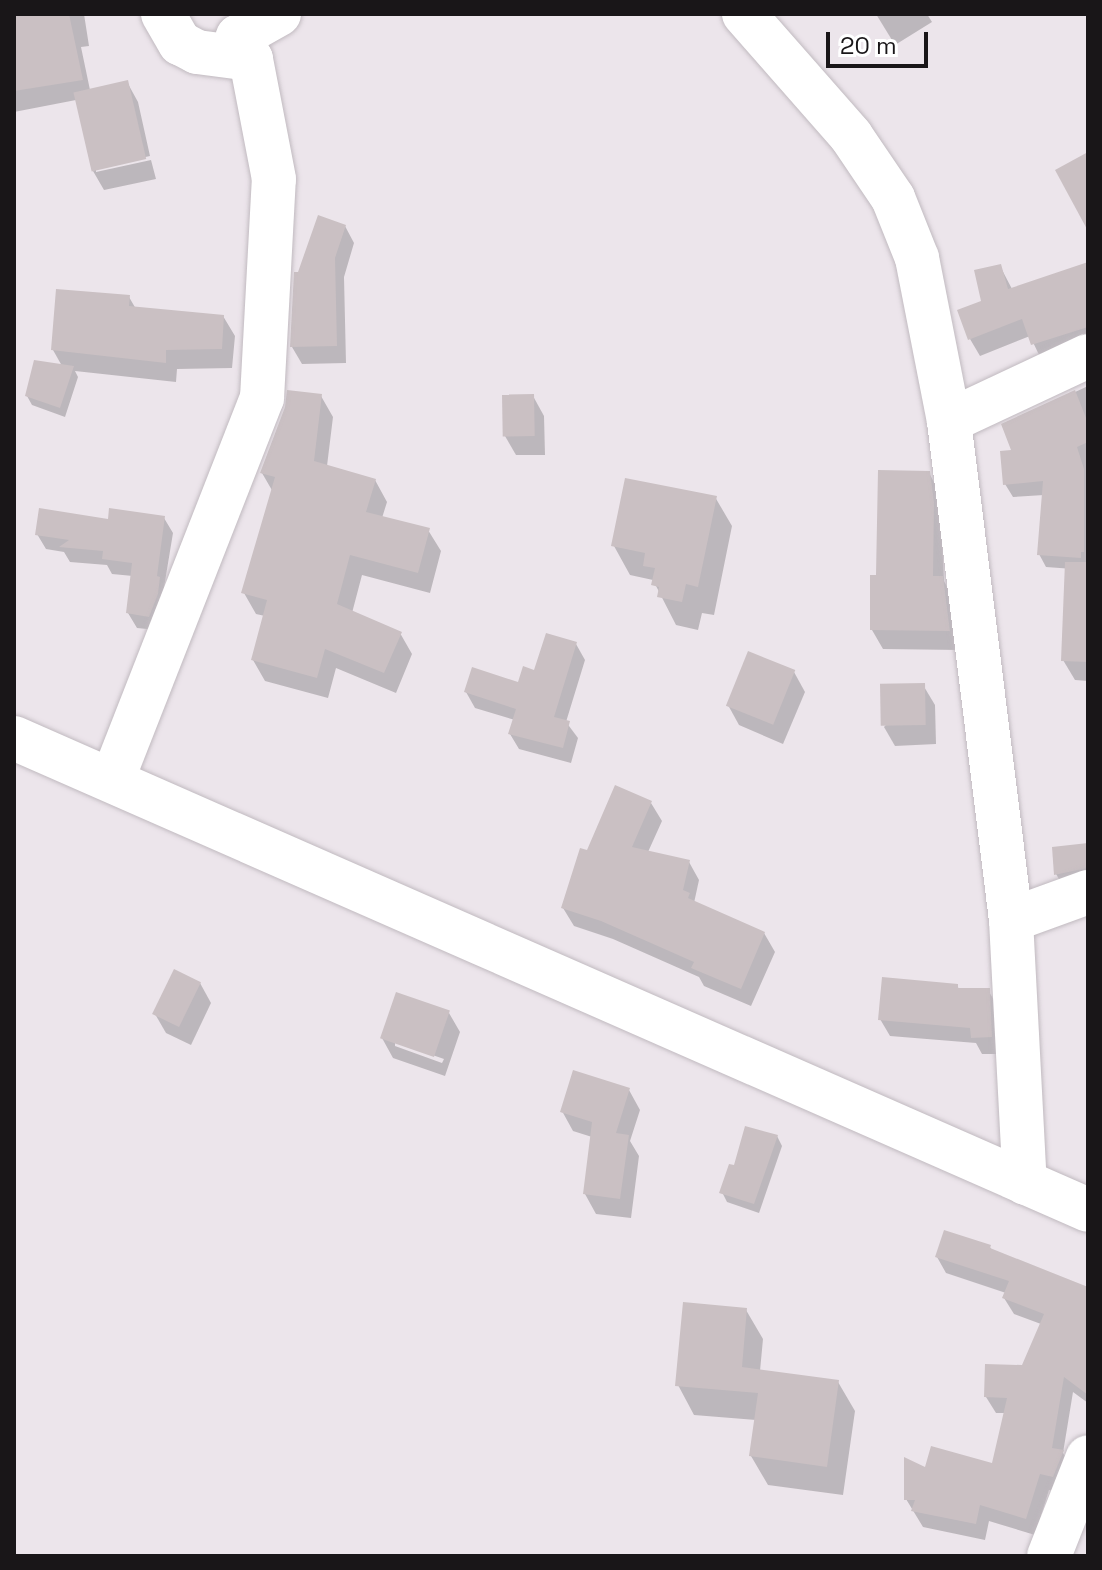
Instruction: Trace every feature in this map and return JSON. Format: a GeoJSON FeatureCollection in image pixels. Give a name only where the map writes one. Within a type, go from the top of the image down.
{"type":"FeatureCollection","features":[{"type":"Feature","properties":{"kind":"street"},"geometry":{"type":"LineString","coordinates":[[163,14],[180,43],[197,52],[251,59]]}},
{"type":"Feature","properties":{"kind":"street"},"geometry":{"type":"LineString","coordinates":[[113,778],[262,398],[274,179],[251,59],[238,37],[279,14]]}},
{"type":"Feature","properties":{"kind":"street"},"geometry":{"type":"LineString","coordinates":[[744,14],[851,136],[893,198],[917,258],[949,421],[1011,920],[1025,1183]]}},
{"type":"Feature","properties":{"kind":"street"},"geometry":{"type":"LineString","coordinates":[[949,421],[1088,356]]}},
{"type":"Feature","properties":{"kind":"street"},"geometry":{"type":"LineString","coordinates":[[14,738],[113,778],[1088,1210]]}},
{"type":"Feature","properties":{"kind":"street"},"geometry":{"type":"LineString","coordinates":[[1011,920],[1088,892]]}},
{"type":"Feature","properties":{"kind":"street"},"geometry":{"type":"LineString","coordinates":[[1049,1556],[1088,1457]]}},
{"type":"Feature","properties":{"kind":"building"},"geometry":{"type":"Polygon","coordinates":[[[14,14],[69,14],[83,80],[14,91],[14,14]]]}},
{"type":"Feature","properties":{"kind":"building"},"geometry":{"type":"Polygon","coordinates":[[[128,80],[146,159],[92,172],[73,93],[128,80]]]}},
{"type":"Feature","properties":{"kind":"building"},"geometry":{"type":"Polygon","coordinates":[[[1088,152],[1088,231],[1055,170],[1088,152]]]}},
{"type":"Feature","properties":{"kind":"building"},"geometry":{"type":"Polygon","coordinates":[[[318,215],[346,225],[335,258],[337,346],[290,347],[294,272],[298,272],[318,215]]]}},
{"type":"Feature","properties":{"kind":"building"},"geometry":{"type":"Polygon","coordinates":[[[1088,262],[1088,327],[1031,345],[1022,319],[968,340],[957,310],[981,301],[974,270],[1001,264],[1008,289],[1088,262]]]}},
{"type":"Feature","properties":{"kind":"building"},"geometry":{"type":"Polygon","coordinates":[[[56,289],[130,295],[129,306],[224,315],[222,349],[166,350],[166,363],[51,350],[56,289]]]}},
{"type":"Feature","properties":{"kind":"building"},"geometry":{"type":"Polygon","coordinates":[[[34,360],[74,366],[60,408],[25,396],[34,360]]]}},
{"type":"Feature","properties":{"kind":"building"},"geometry":{"type":"Polygon","coordinates":[[[287,390],[322,394],[314,461],[376,479],[366,512],[430,528],[418,573],[350,555],[337,604],[402,632],[384,673],[325,649],[317,678],[251,660],[267,600],[241,593],[275,477],[260,473],[285,407],[287,390]]]}},
{"type":"Feature","properties":{"kind":"building"},"geometry":{"type":"Polygon","coordinates":[[[1075,390],[1088,423],[1088,442],[1077,447],[1084,469],[1084,552],[1081,552],[1081,558],[1037,555],[1043,481],[1003,485],[1000,451],[1011,450],[1001,424],[1075,390]]]}},
{"type":"Feature","properties":{"kind":"building"},"geometry":{"type":"Polygon","coordinates":[[[534,394],[535,436],[503,437],[502,395],[534,394]]]}},
{"type":"Feature","properties":{"kind":"building"},"geometry":{"type":"Polygon","coordinates":[[[878,470],[930,471],[934,502],[933,576],[943,576],[950,631],[870,630],[870,575],[876,575],[878,470]]]}},
{"type":"Feature","properties":{"kind":"building"},"geometry":{"type":"Polygon","coordinates":[[[625,478],[717,496],[698,587],[686,584],[682,602],[657,597],[659,587],[651,585],[655,568],[643,566],[645,553],[611,546],[625,478]]]}},
{"type":"Feature","properties":{"kind":"building"},"geometry":{"type":"Polygon","coordinates":[[[39,508],[108,519],[109,508],[165,516],[157,576],[160,577],[158,594],[149,617],[126,613],[132,563],[102,559],[103,551],[59,547],[69,540],[35,535],[39,508]]]}},
{"type":"Feature","properties":{"kind":"building"},"geometry":{"type":"Polygon","coordinates":[[[1065,562],[1088,562],[1088,662],[1061,661],[1065,562]]]}},
{"type":"Feature","properties":{"kind":"building"},"geometry":{"type":"Polygon","coordinates":[[[546,633],[577,642],[554,717],[570,721],[563,748],[508,734],[516,709],[464,692],[472,667],[518,682],[523,666],[534,670],[546,633]]]}},
{"type":"Feature","properties":{"kind":"building"},"geometry":{"type":"Polygon","coordinates":[[[748,651],[795,670],[773,725],[726,706],[748,651]]]}},
{"type":"Feature","properties":{"kind":"building"},"geometry":{"type":"Polygon","coordinates":[[[925,683],[926,725],[881,726],[880,684],[925,683]]]}},
{"type":"Feature","properties":{"kind":"building"},"geometry":{"type":"Polygon","coordinates":[[[615,785],[652,801],[632,847],[690,860],[683,890],[690,893],[688,898],[765,932],[741,989],[691,968],[694,962],[601,921],[561,908],[580,848],[587,850],[615,785]]]}},
{"type":"Feature","properties":{"kind":"building"},"geometry":{"type":"Polygon","coordinates":[[[1088,843],[1088,868],[1054,875],[1052,847],[1088,843]]]}},
{"type":"Feature","properties":{"kind":"building"},"geometry":{"type":"Polygon","coordinates":[[[174,969],[201,982],[179,1027],[152,1014],[174,969]]]}},
{"type":"Feature","properties":{"kind":"building"},"geometry":{"type":"Polygon","coordinates":[[[882,977],[958,984],[958,988],[990,988],[992,1037],[971,1038],[970,1028],[878,1020],[882,977]]]}},
{"type":"Feature","properties":{"kind":"building"},"geometry":{"type":"Polygon","coordinates":[[[396,992],[450,1011],[434,1057],[380,1038],[396,992]]]}},
{"type":"Feature","properties":{"kind":"building"},"geometry":{"type":"Polygon","coordinates":[[[573,1070],[630,1088],[616,1133],[629,1135],[620,1199],[583,1194],[592,1122],[560,1112],[573,1070]]]}},
{"type":"Feature","properties":{"kind":"building"},"geometry":{"type":"Polygon","coordinates":[[[745,1126],[778,1135],[754,1204],[719,1193],[729,1164],[734,1165],[745,1126]]]}},
{"type":"Feature","properties":{"kind":"building"},"geometry":{"type":"Polygon","coordinates":[[[944,1230],[991,1245],[990,1248],[1088,1287],[1088,1395],[1064,1377],[1052,1448],[1064,1450],[1053,1477],[1040,1474],[1026,1519],[980,1505],[976,1524],[911,1511],[915,1500],[904,1500],[904,1457],[925,1467],[931,1446],[992,1463],[1007,1398],[984,1397],[985,1364],[1022,1365],[1044,1314],[1002,1298],[1009,1281],[935,1257],[944,1230]]]}},
{"type":"Feature","properties":{"kind":"building"},"geometry":{"type":"Polygon","coordinates":[[[683,1302],[747,1308],[742,1367],[839,1380],[827,1467],[749,1456],[758,1393],[675,1386],[683,1302]]]}}]}
